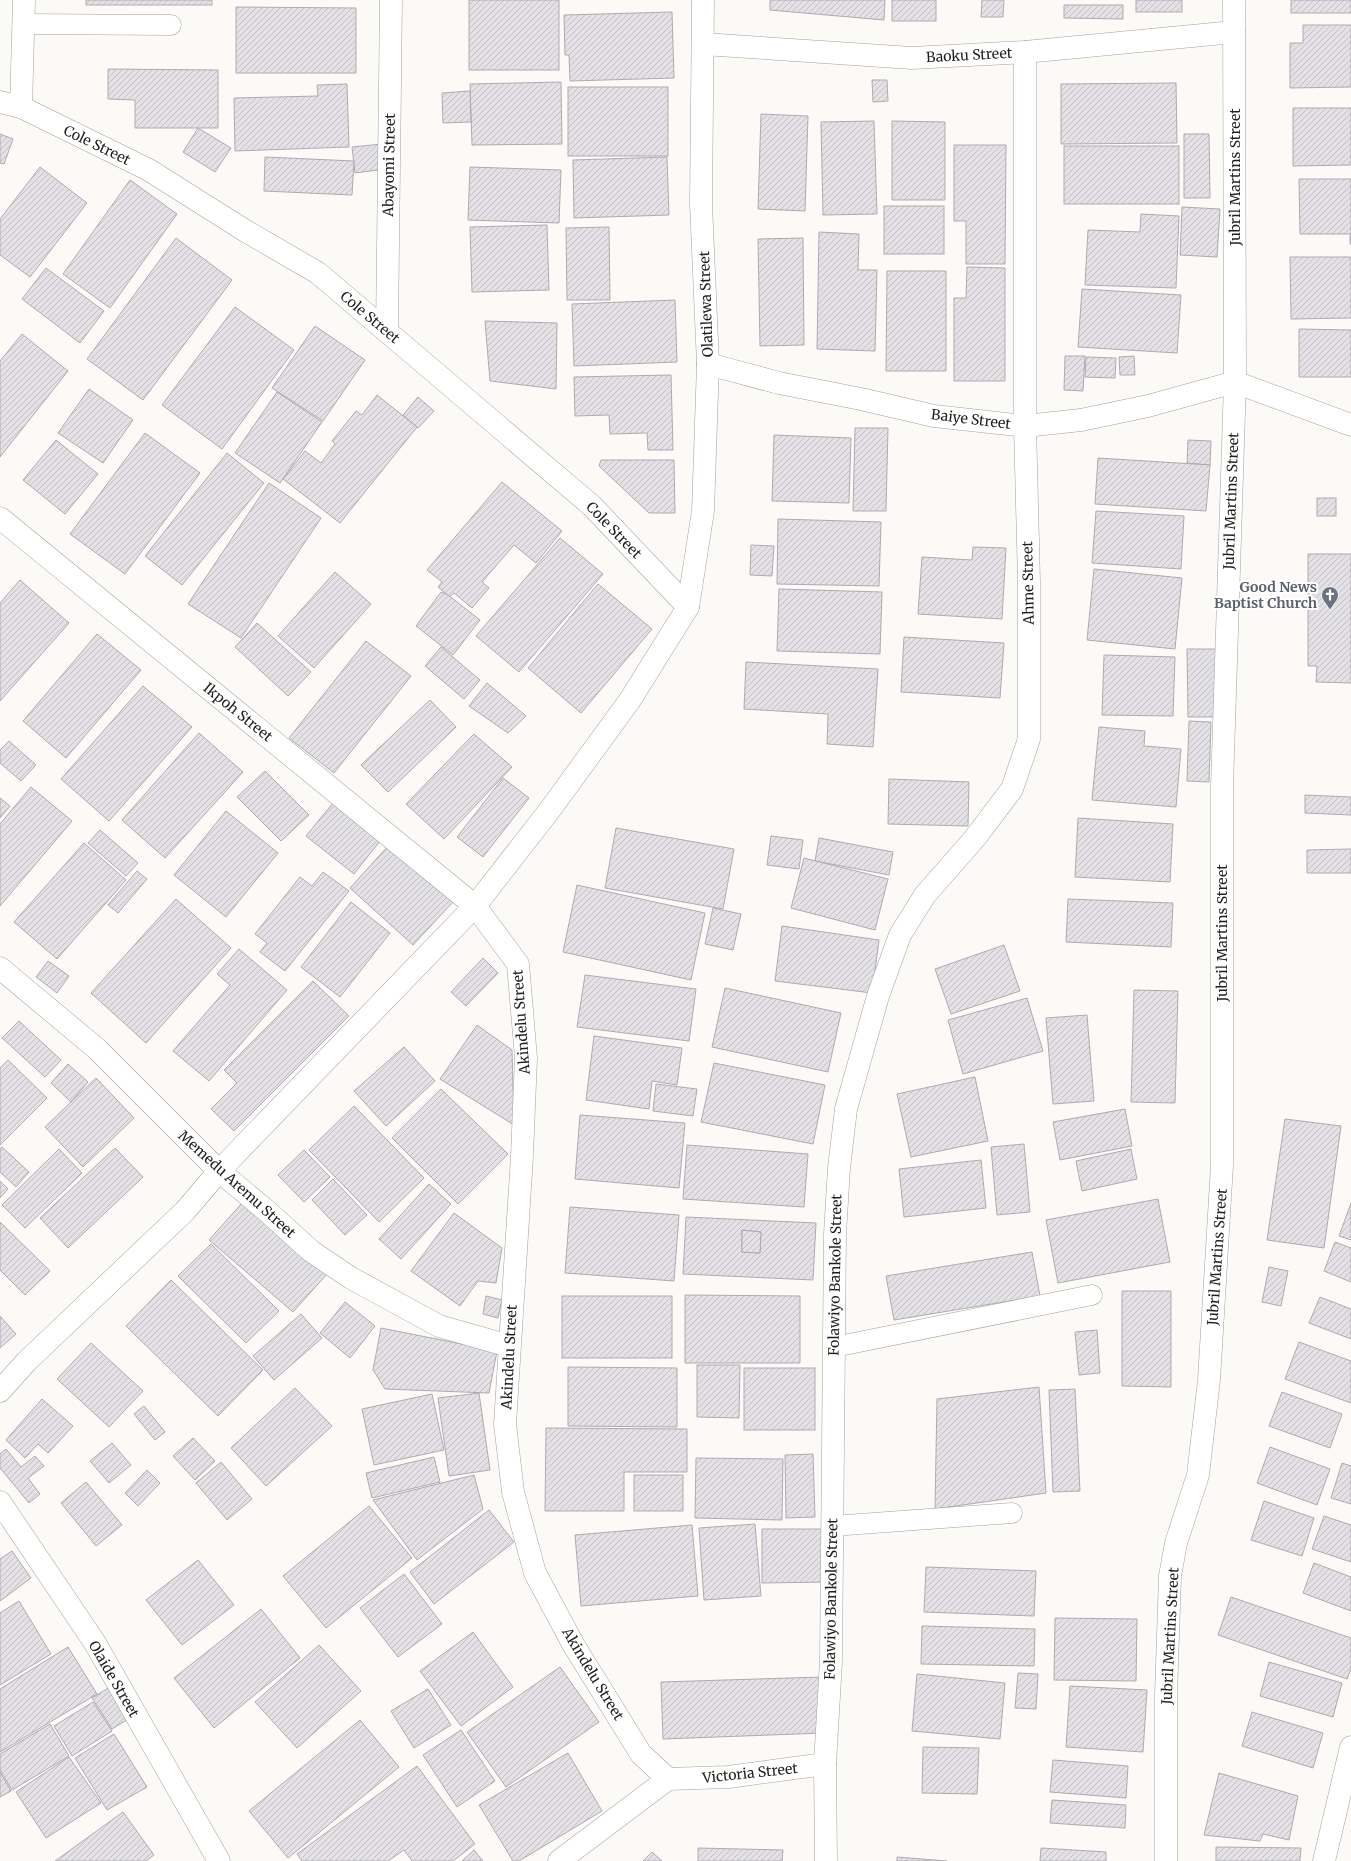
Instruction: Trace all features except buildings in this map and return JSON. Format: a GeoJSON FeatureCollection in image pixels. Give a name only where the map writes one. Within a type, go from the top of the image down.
{"type":"FeatureCollection","features":[{"type":"Feature","properties":{"kind":"street"},"geometry":{"type":"LineString","coordinates":[[10,104],[24,24],[24,0]]}},
{"type":"Feature","properties":{"kind":"street","name":"Abayomi Street"},"geometry":{"type":"LineString","coordinates":[[386,330],[391,0]]}},
{"type":"Feature","properties":{"kind":"street","name":"Olatilewa Street"},"geometry":{"type":"LineString","coordinates":[[688,607],[703,511],[708,364],[702,204],[703,0]]}},
{"type":"Feature","properties":{"kind":"street","name":"Jubril Martins Street"},"geometry":{"type":"LineString","coordinates":[[1166,1861],[1166,1695],[1170,1576],[1176,1543],[1198,1475],[1209,1380],[1222,1165],[1222,787],[1235,382],[1234,0]]}},
{"type":"Feature","properties":{"kind":"street","name":"Baoku Street"},"geometry":{"type":"LineString","coordinates":[[703,44],[912,58],[1025,52],[1234,32]]}},
{"type":"Feature","properties":{"kind":"street","name":"Ahme Street"},"geometry":{"type":"LineString","coordinates":[[1025,52],[1025,426],[1028,582],[1028,739]]}},
{"type":"Feature","properties":{"kind":"street","name":"Cole Street"},"geometry":{"type":"LineString","coordinates":[[10,104],[149,170],[244,230],[318,273],[592,506],[688,607]]}},
{"type":"Feature","properties":{"kind":"street","name":"Baiye Street"},"geometry":{"type":"LineString","coordinates":[[708,364],[779,383],[861,399],[934,416],[1025,426],[1081,420],[1148,406],[1235,382]]}},
{"type":"Feature","properties":{"kind":"street"},"geometry":{"type":"LineString","coordinates":[[1235,382],[1351,425]]}},
{"type":"Feature","properties":{"kind":"street","name":"Ikpoh Street"},"geometry":{"type":"LineString","coordinates":[[0,518],[475,906]]}},
{"type":"Feature","properties":{"kind":"street"},"geometry":{"type":"LineString","coordinates":[[0,1391],[26,1362],[185,1211],[219,1171],[475,906],[550,811],[630,700],[688,607]]}},
{"type":"Feature","properties":{"kind":"street","name":"Folawiyo Bankole Street"},"geometry":{"type":"LineString","coordinates":[[826,1861],[825,1764],[831,1661],[835,1234],[839,1168],[846,1109],[878,996],[900,935],[925,895],[975,838],[1012,789],[1028,739]]}},
{"type":"Feature","properties":{"kind":"street","name":"Akindelu Street"},"geometry":{"type":"LineString","coordinates":[[475,906],[518,964],[526,1050],[522,1156],[505,1424],[513,1492],[535,1573],[573,1644],[641,1754],[668,1779]]}},
{"type":"Feature","properties":{"kind":"street","name":"Memedu Aremu Street"},"geometry":{"type":"LineString","coordinates":[[0,968],[97,1049],[219,1171],[268,1212],[311,1251],[351,1278],[439,1326],[509,1346]]}},
{"type":"Feature","properties":{"kind":"street","name":"Olaide Street"},"geometry":{"type":"LineString","coordinates":[[0,1502],[95,1643],[219,1861]]}},
{"type":"Feature","properties":{"kind":"street"},"geometry":{"type":"LineString","coordinates":[[1324,1861],[1351,1747]]}},
{"type":"Feature","properties":{"kind":"street","name":"Victoria Street"},"geometry":{"type":"LineString","coordinates":[[668,1779],[728,1778],[825,1764]]}},
{"type":"Feature","properties":{"kind":"street"},"geometry":{"type":"LineString","coordinates":[[559,1861],[668,1779]]}},
{"type":"Feature","properties":{"kind":"lane"},"geometry":{"type":"LineString","coordinates":[[24,24],[171,24]]}},
{"type":"Feature","properties":{"kind":"lane"},"geometry":{"type":"LineString","coordinates":[[834,1347],[1092,1295]]}},
{"type":"Feature","properties":{"kind":"lane"},"geometry":{"type":"LineString","coordinates":[[832,1526],[1012,1513]]}},
{"type":"Feature","properties":{"kind":"place","name":"Good News Baptist Church"},"geometry":{"type":"Point","coordinates":[1330,610]}}]}
